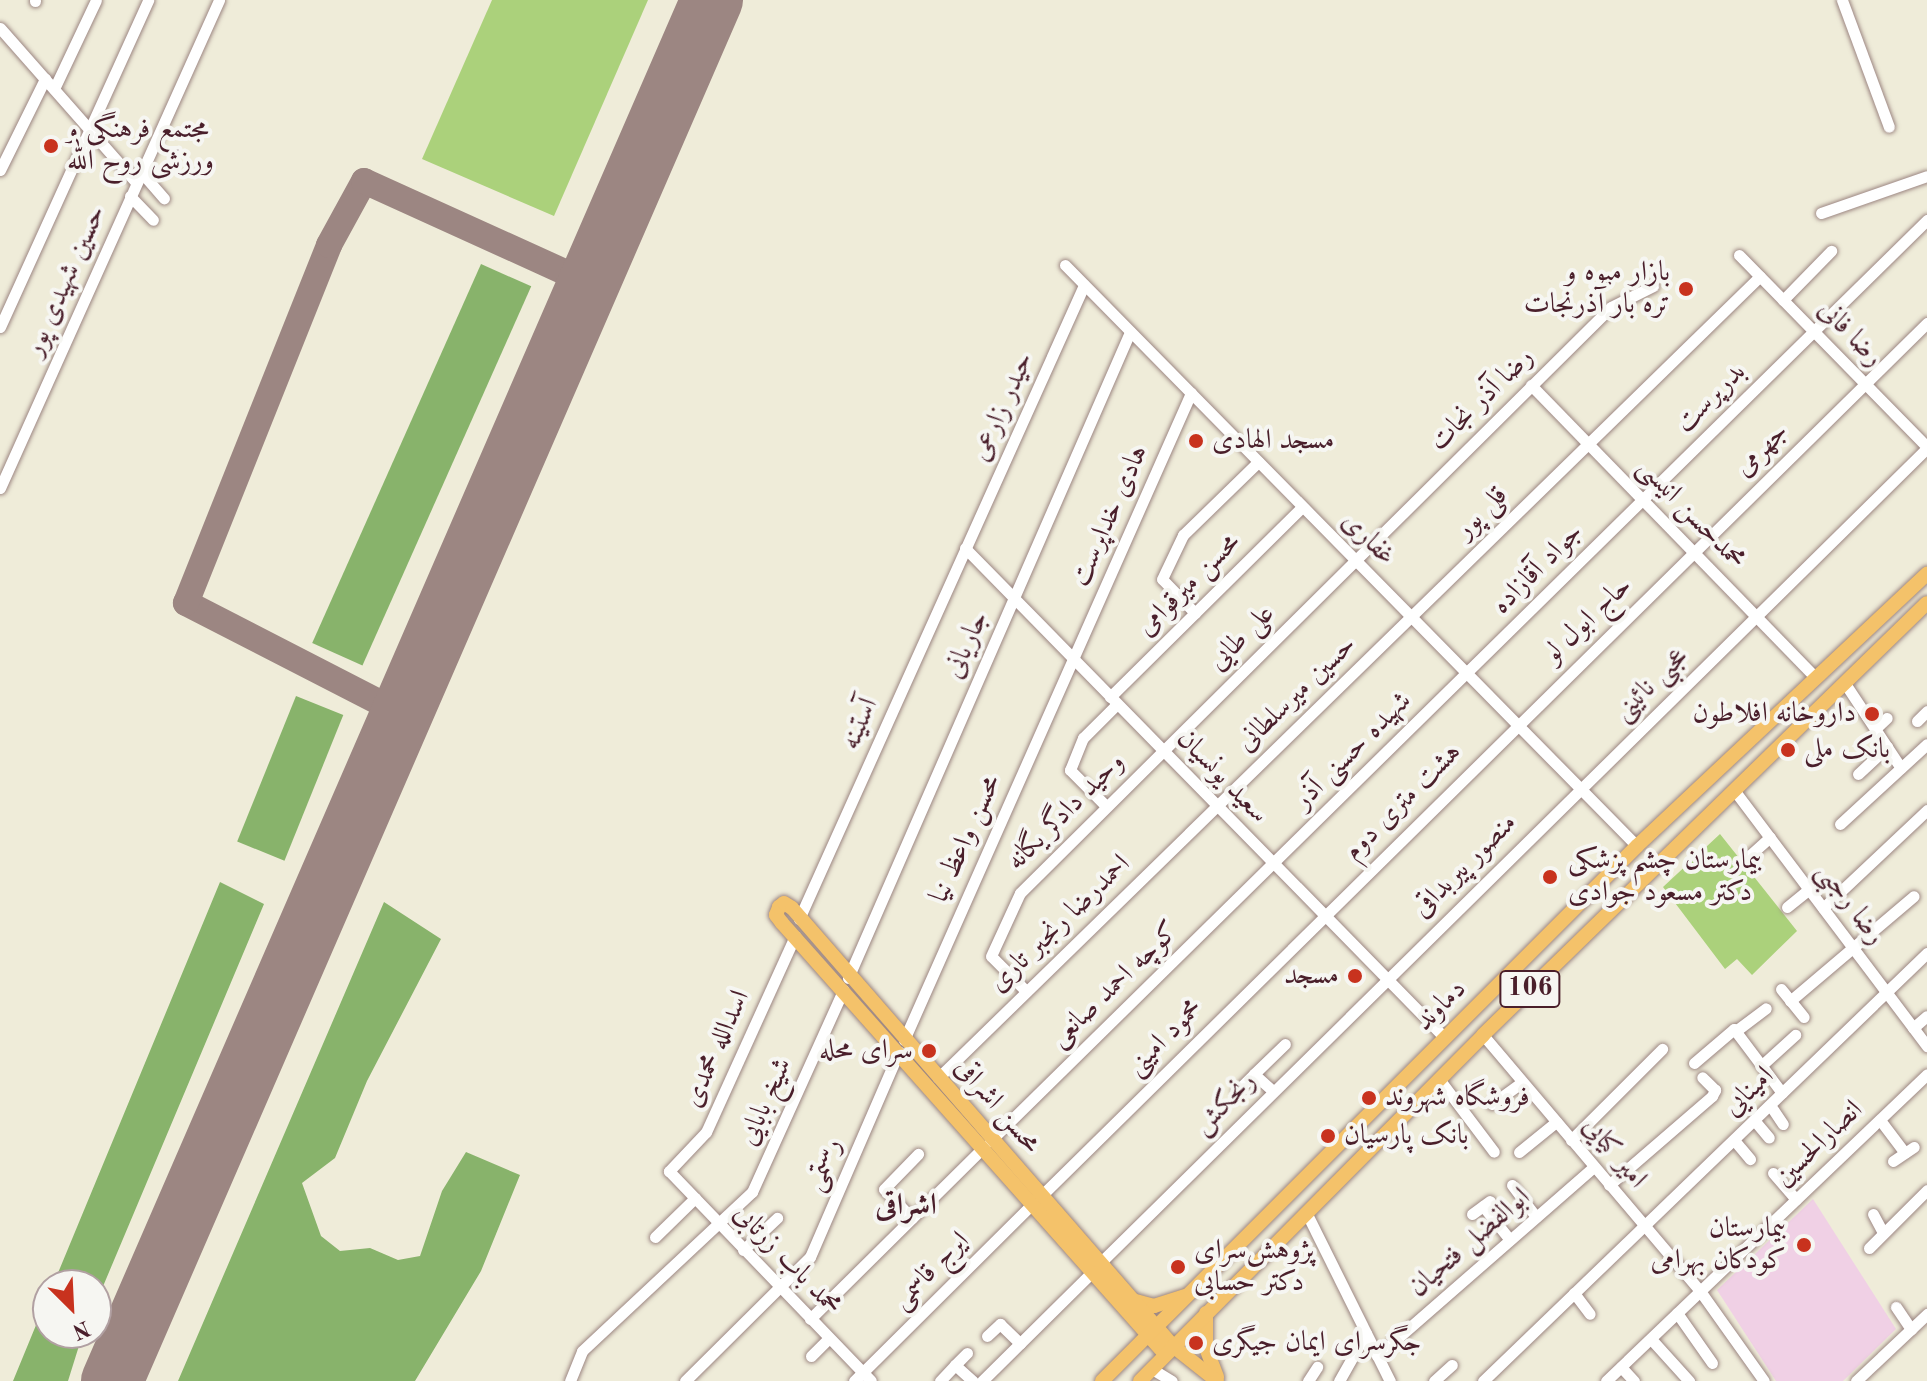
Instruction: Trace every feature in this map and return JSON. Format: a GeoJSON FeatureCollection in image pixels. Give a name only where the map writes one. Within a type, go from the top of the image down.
{"type":"FeatureCollection","features":[{"type":"Feature","properties":{"kind":"main road","name":"دماوند"},"geometry":{"type":"LineString","coordinates":[[1102,1381],[1637,846],[1927,574]]}},
{"type":"Feature","properties":{"kind":"main road","name":"دماوند"},"geometry":{"type":"LineString","coordinates":[[1140,1381],[1483,1035],[1927,603]]}},
{"type":"Feature","properties":{"kind":"main road","name":"محسن اشراقی"},"geometry":{"type":"LineString","coordinates":[[846,984],[799,919],[784,903],[779,907],[776,915],[846,984],[1152,1331]]}},
{"type":"Feature","properties":{"kind":"main road","name":"محسن اشراقی"},"geometry":{"type":"LineString","coordinates":[[901,1045],[938,1078],[987,1144]]}},
{"type":"Feature","properties":{"kind":"main road","name":"محسن اشراقی"},"geometry":{"type":"LineString","coordinates":[[1095,1268],[1131,1299],[1152,1331]]}},
{"type":"Feature","properties":{"kind":"main road"},"geometry":{"type":"LineString","coordinates":[[1131,1299],[1154,1306],[1189,1294]]}},
{"type":"Feature","properties":{"kind":"main road"},"geometry":{"type":"LineString","coordinates":[[1206,1313],[1206,1348],[1218,1381]]}},
{"type":"Feature","properties":{"kind":"main road"},"geometry":{"type":"LineString","coordinates":[[1152,1331],[1169,1350],[1218,1381]]}},
{"type":"Feature","properties":{"kind":"street"},"geometry":{"type":"LineString","coordinates":[[54,89],[96,0]]}},
{"type":"Feature","properties":{"kind":"street"},"geometry":{"type":"LineString","coordinates":[[0,327],[148,0]]}},
{"type":"Feature","properties":{"kind":"street","name":"حسین شهیدی پور"},"geometry":{"type":"LineString","coordinates":[[0,488],[219,0]]}},
{"type":"Feature","properties":{"kind":"street"},"geometry":{"type":"LineString","coordinates":[[1842,0],[1889,127]]}},
{"type":"Feature","properties":{"kind":"street"},"geometry":{"type":"LineString","coordinates":[[1,34],[90,130],[164,198]]}},
{"type":"Feature","properties":{"kind":"street"},"geometry":{"type":"LineString","coordinates":[[0,170],[45,79]]}},
{"type":"Feature","properties":{"kind":"street"},"geometry":{"type":"LineString","coordinates":[[1821,213],[1927,176]]}},
{"type":"Feature","properties":{"kind":"street"},"geometry":{"type":"LineString","coordinates":[[130,196],[153,220]]}},
{"type":"Feature","properties":{"kind":"street","name":"بدرپرست"},"geometry":{"type":"LineString","coordinates":[[1643,500],[1812,330],[1927,220]]}},
{"type":"Feature","properties":{"kind":"street"},"geometry":{"type":"LineString","coordinates":[[1783,300],[1831,251]]}},
{"type":"Feature","properties":{"kind":"street","name":"رضا فانی"},"geometry":{"type":"LineString","coordinates":[[1739,255],[1927,448]]}},
{"type":"Feature","properties":{"kind":"street","name":"غفاری"},"geometry":{"type":"LineString","coordinates":[[1065,265],[1637,846]]}},
{"type":"Feature","properties":{"kind":"street","name":"قلی پور"},"geometry":{"type":"LineString","coordinates":[[1411,617],[1760,276]]}},
{"type":"Feature","properties":{"kind":"street","name":"حیدر زارعی"},"geometry":{"type":"LineString","coordinates":[[965,548],[1084,285]]}},
{"type":"Feature","properties":{"kind":"street","name":"رضا آذر نجات"},"geometry":{"type":"LineString","coordinates":[[1355,560],[1611,307],[1653,286]]}},
{"type":"Feature","properties":{"kind":"street"},"geometry":{"type":"LineString","coordinates":[[1864,383],[1927,323]]}},
{"type":"Feature","properties":{"kind":"street","name":"جاریانی"},"geometry":{"type":"LineString","coordinates":[[846,984],[1130,332]]}},
{"type":"Feature","properties":{"kind":"street","name":"جهرمی"},"geometry":{"type":"LineString","coordinates":[[1693,552],[1864,383]]}},
{"type":"Feature","properties":{"kind":"street","name":"محمدحسن انیسی"},"geometry":{"type":"LineString","coordinates":[[1531,385],[1816,678]]}},
{"type":"Feature","properties":{"kind":"street","name":"هادی خداپرست"},"geometry":{"type":"LineString","coordinates":[[1073,658],[1191,393]]}},
{"type":"Feature","properties":{"kind":"street","name":"عجبی نائینی"},"geometry":{"type":"LineString","coordinates":[[1579,788],[1927,448]]}},
{"type":"Feature","properties":{"kind":"street"},"geometry":{"type":"LineString","coordinates":[[1195,613],[1162,579],[1183,535],[1258,462]]}},
{"type":"Feature","properties":{"kind":"street","name":"جواد آقازاده"},"geometry":{"type":"LineString","coordinates":[[1466,673],[1643,500]]}},
{"type":"Feature","properties":{"kind":"street","name":"محسن میرقوامی"},"geometry":{"type":"LineString","coordinates":[[1106,806],[1070,770],[1083,738],[1195,613],[1302,507]]}},
{"type":"Feature","properties":{"kind":"street","name":"سعید یونسیان"},"geometry":{"type":"LineString","coordinates":[[965,548],[1445,1038]]}},
{"type":"Feature","properties":{"kind":"street","name":"آستینه"},"geometry":{"type":"LineString","coordinates":[[799,919],[965,548]]}},
{"type":"Feature","properties":{"kind":"street","name":"حاج ابول لو"},"geometry":{"type":"LineString","coordinates":[[1516,724],[1693,552]]}},
{"type":"Feature","properties":{"kind":"street","name":"علی طایی"},"geometry":{"type":"LineString","coordinates":[[1162,750],[1355,560]]}},
{"type":"Feature","properties":{"kind":"street","name":"حسین میرسلطانی"},"geometry":{"type":"LineString","coordinates":[[1216,805],[1411,617]]}},
{"type":"Feature","properties":{"kind":"street","name":"محسن واعظ نیا"},"geometry":{"type":"LineString","coordinates":[[901,1045],[1073,658]]}},
{"type":"Feature","properties":{"kind":"street","name":"شهیده حسنی آذر"},"geometry":{"type":"LineString","coordinates":[[1273,863],[1466,673]]}},
{"type":"Feature","properties":{"kind":"street"},"geometry":{"type":"LineString","coordinates":[[1844,682],[1901,768]]}},
{"type":"Feature","properties":{"kind":"street"},"geometry":{"type":"LineString","coordinates":[[1875,729],[1887,718]]}},
{"type":"Feature","properties":{"kind":"street","name":"هشت متری دوم"},"geometry":{"type":"LineString","coordinates":[[1324,915],[1516,724]]}},
{"type":"Feature","properties":{"kind":"street"},"geometry":{"type":"LineString","coordinates":[[1840,824],[1927,744]]}},
{"type":"Feature","properties":{"kind":"street"},"geometry":{"type":"LineString","coordinates":[[1858,774],[1887,747]]}},
{"type":"Feature","properties":{"kind":"street","name":"وحید دادگر یگانه"},"geometry":{"type":"LineString","coordinates":[[1026,991],[991,956],[1020,893],[1162,750]]}},
{"type":"Feature","properties":{"kind":"street","name":"منصور پیربداقی"},"geometry":{"type":"LineString","coordinates":[[1386,978],[1579,788]]}},
{"type":"Feature","properties":{"kind":"street","name":"رضا رجبی"},"geometry":{"type":"LineString","coordinates":[[1734,790],[1927,1046]]}},
{"type":"Feature","properties":{"kind":"street","name":"احمدرضا رنجبر تاری"},"geometry":{"type":"LineString","coordinates":[[938,1078],[1216,805]]}},
{"type":"Feature","properties":{"kind":"street"},"geometry":{"type":"LineString","coordinates":[[1823,908],[1923,814],[1927,828]]}},
{"type":"Feature","properties":{"kind":"street"},"geometry":{"type":"LineString","coordinates":[[1749,856],[1770,837]]}},
{"type":"Feature","properties":{"kind":"street","name":"کوچه احمد صانعی"},"geometry":{"type":"LineString","coordinates":[[810,1319],[1273,863]]}},
{"type":"Feature","properties":{"kind":"street"},"geometry":{"type":"LineString","coordinates":[[1787,907],[1809,889]]}},
{"type":"Feature","properties":{"kind":"street"},"geometry":{"type":"LineString","coordinates":[[1790,1001],[1914,896]]}},
{"type":"Feature","properties":{"kind":"street","name":"محمود امینی"},"geometry":{"type":"LineString","coordinates":[[1037,1200],[1324,915]]}},
{"type":"Feature","properties":{"kind":"street","name":"اسدالله محمدی"},"geometry":{"type":"LineString","coordinates":[[669,1171],[706,1132],[795,936]]}},
{"type":"Feature","properties":{"kind":"street","name":"امینایی"},"geometry":{"type":"LineString","coordinates":[[1483,1381],[1927,953]]}},
{"type":"Feature","properties":{"kind":"street","name":"رنجکش"},"geometry":{"type":"LineString","coordinates":[[982,1381],[1386,978]]}},
{"type":"Feature","properties":{"kind":"street","name":"شیخ بابایی"},"geometry":{"type":"LineString","coordinates":[[570,1381],[582,1351],[752,1192],[846,984]]}},
{"type":"Feature","properties":{"kind":"street"},"geometry":{"type":"LineString","coordinates":[[1781,989],[1804,1017]]}},
{"type":"Feature","properties":{"kind":"street"},"geometry":{"type":"LineString","coordinates":[[1694,1063],[1730,1029],[1737,1030],[1766,1008]]}},
{"type":"Feature","properties":{"kind":"street"},"geometry":{"type":"LineString","coordinates":[[1913,1028],[1927,1016]]}},
{"type":"Feature","properties":{"kind":"street"},"geometry":{"type":"LineString","coordinates":[[1737,1030],[1782,1093]]}},
{"type":"Feature","properties":{"kind":"street","name":"امیر کیایی"},"geometry":{"type":"LineString","coordinates":[[1483,1035],[1700,1291],[1764,1381]]}},
{"type":"Feature","properties":{"kind":"street"},"geometry":{"type":"LineString","coordinates":[[1762,1065],[1795,1035]]}},
{"type":"Feature","properties":{"kind":"street"},"geometry":{"type":"LineString","coordinates":[[1237,1091],[1285,1044]]}},
{"type":"Feature","properties":{"kind":"street","name":"رستمی"},"geometry":{"type":"LineString","coordinates":[[685,1381],[810,1257],[901,1045]]}},
{"type":"Feature","properties":{"kind":"street"},"geometry":{"type":"LineString","coordinates":[[1571,1140],[1662,1049]]}},
{"type":"Feature","properties":{"kind":"street"},"geometry":{"type":"LineString","coordinates":[[1254,1074],[1273,1091]]}},
{"type":"Feature","properties":{"kind":"street","name":"انصارالحسین"},"geometry":{"type":"LineString","coordinates":[[1606,1381],[1927,1074]]}},
{"type":"Feature","properties":{"kind":"street"},"geometry":{"type":"LineString","coordinates":[[1609,1185],[1712,1096],[1715,1090],[1702,1077]]}},
{"type":"Feature","properties":{"kind":"street"},"geometry":{"type":"LineString","coordinates":[[1439,1079],[1494,1152]]}},
{"type":"Feature","properties":{"kind":"street"},"geometry":{"type":"LineString","coordinates":[[1492,1104],[1522,1082]]}},
{"type":"Feature","properties":{"kind":"street"},"geometry":{"type":"LineString","coordinates":[[1770,1105],[1783,1124]]}},
{"type":"Feature","properties":{"kind":"street"},"geometry":{"type":"LineString","coordinates":[[1754,1120],[1769,1138]]}},
{"type":"Feature","properties":{"kind":"street"},"geometry":{"type":"LineString","coordinates":[[1880,1120],[1909,1150],[1893,1161]]}},
{"type":"Feature","properties":{"kind":"street"},"geometry":{"type":"LineString","coordinates":[[1519,1152],[1556,1122]]}},
{"type":"Feature","properties":{"kind":"street"},"geometry":{"type":"LineString","coordinates":[[1734,1140],[1750,1159]]}},
{"type":"Feature","properties":{"kind":"street"},"geometry":{"type":"LineString","coordinates":[[912,1218],[884,1189],[918,1154]]}},
{"type":"Feature","properties":{"kind":"street","name":"ابوالفضل فتحیان"},"geometry":{"type":"LineString","coordinates":[[1377,1356],[1594,1167]]}},
{"type":"Feature","properties":{"kind":"street","name":"محمد باب زرتابی"},"geometry":{"type":"LineString","coordinates":[[669,1171],[829,1338],[863,1378]]}},
{"type":"Feature","properties":{"kind":"street"},"geometry":{"type":"LineString","coordinates":[[1773,1173],[1796,1199]]}},
{"type":"Feature","properties":{"kind":"street"},"geometry":{"type":"LineString","coordinates":[[1512,1185],[1536,1217]]}},
{"type":"Feature","properties":{"kind":"street"},"geometry":{"type":"LineString","coordinates":[[1869,1248],[1927,1190]]}},
{"type":"Feature","properties":{"kind":"street"},"geometry":{"type":"LineString","coordinates":[[655,1237],[695,1198]]}},
{"type":"Feature","properties":{"kind":"street","name":"ایرج قاسمی"},"geometry":{"type":"LineString","coordinates":[[863,1378],[1037,1200]]}},
{"type":"Feature","properties":{"kind":"street"},"geometry":{"type":"LineString","coordinates":[[1472,1214],[1487,1203],[1510,1240]]}},
{"type":"Feature","properties":{"kind":"street"},"geometry":{"type":"LineString","coordinates":[[1306,1212],[1390,1381]]}},
{"type":"Feature","properties":{"kind":"street"},"geometry":{"type":"LineString","coordinates":[[1873,1214],[1883,1233]]}},
{"type":"Feature","properties":{"kind":"street"},"geometry":{"type":"LineString","coordinates":[[743,1250],[777,1218]]}},
{"type":"Feature","properties":{"kind":"street"},"geometry":{"type":"LineString","coordinates":[[1574,1293],[1590,1314]]}},
{"type":"Feature","properties":{"kind":"street"},"geometry":{"type":"LineString","coordinates":[[1896,1307],[1911,1329]]}},
{"type":"Feature","properties":{"kind":"street"},"geometry":{"type":"LineString","coordinates":[[1677,1313],[1712,1363]]}},
{"type":"Feature","properties":{"kind":"street"},"geometry":{"type":"LineString","coordinates":[[1856,1381],[1927,1314]]}},
{"type":"Feature","properties":{"kind":"street"},"geometry":{"type":"LineString","coordinates":[[987,1336],[1000,1324],[1020,1343]]}},
{"type":"Feature","properties":{"kind":"street"},"geometry":{"type":"LineString","coordinates":[[1339,1381],[1366,1333]]}},
{"type":"Feature","properties":{"kind":"street"},"geometry":{"type":"LineString","coordinates":[[811,1356],[829,1338]]}},
{"type":"Feature","properties":{"kind":"street"},"geometry":{"type":"LineString","coordinates":[[1651,1339],[1689,1381]]}},
{"type":"Feature","properties":{"kind":"street"},"geometry":{"type":"LineString","coordinates":[[940,1381],[967,1353]]}},
{"type":"Feature","properties":{"kind":"street"},"geometry":{"type":"LineString","coordinates":[[955,1365],[973,1381]]}},
{"type":"Feature","properties":{"kind":"street"},"geometry":{"type":"LineString","coordinates":[[1434,1381],[1452,1365]]}},
{"type":"Feature","properties":{"kind":"street"},"geometry":{"type":"LineString","coordinates":[[1308,1381],[1317,1367]]}},
{"type":"Feature","properties":{"kind":"street"},"geometry":{"type":"LineString","coordinates":[[1621,1367],[1634,1381]]}},
{"type":"Feature","properties":{"kind":"street"},"geometry":{"type":"LineString","coordinates":[[1152,1369],[1172,1381]]}},
{"type":"Feature","properties":{"kind":"shaded area","name":"بیمارستان کودکان بهرامی"},"geometry":{"type":"Polygon","coordinates":[[[1813,1199],[1896,1329],[1843,1381],[1776,1381],[1717,1290],[1813,1199]]]}},
{"type":"Feature","properties":{"kind":"green space"},"geometry":{"type":"Polygon","coordinates":[[[492,0],[648,0],[554,216],[422,159],[492,0]]]}},
{"type":"Feature","properties":{"kind":"green space"},"geometry":{"type":"Polygon","coordinates":[[[481,264],[531,286],[362,665],[312,643],[481,264]]]}},
{"type":"Feature","properties":{"kind":"green space"},"geometry":{"type":"Polygon","coordinates":[[[296,696],[343,715],[284,861],[237,842],[296,696]]]}},
{"type":"Feature","properties":{"kind":"green space"},"geometry":{"type":"Polygon","coordinates":[[[1720,834],[1797,931],[1752,975],[1737,959],[1725,969],[1663,887],[1720,834]]]}},
{"type":"Feature","properties":{"kind":"green space"},"geometry":{"type":"Polygon","coordinates":[[[220,882],[264,904],[110,1269],[60,1269],[220,882]]]}},
{"type":"Feature","properties":{"kind":"green space"},"geometry":{"type":"Polygon","coordinates":[[[384,902],[441,939],[367,1081],[335,1158],[302,1183],[321,1236],[340,1251],[370,1248],[398,1260],[420,1256],[442,1191],[466,1152],[520,1175],[481,1271],[415,1381],[178,1381],[384,902]]]}},
{"type":"Feature","properties":{"kind":"green space"},"geometry":{"type":"Polygon","coordinates":[[[32,1335],[32,1349],[78,1349],[68,1381],[13,1381],[32,1335]]]}},
{"type":"Feature","properties":{"kind":"taxiway"},"geometry":{"type":"LineString","coordinates":[[402,714],[186,603],[329,245],[364,181],[589,283]]}},
{"type":"Feature","properties":{"kind":"runway"},"geometry":{"type":"LineString","coordinates":[[112,1381],[712,0]]}},
{"type":"Feature","properties":{"kind":"place","name":"مجتمع فرهنگی و ورزشی روح الله"},"geometry":{"type":"Point","coordinates":[51,146]}},
{"type":"Feature","properties":{"kind":"place","name":"بازار میوه و تره بار آذرنجات"},"geometry":{"type":"Point","coordinates":[1686,289]}},
{"type":"Feature","properties":{"kind":"place","name":"مسجد الهادی"},"geometry":{"type":"Point","coordinates":[1196,441]}},
{"type":"Feature","properties":{"kind":"place","name":"داروخانه افلاطون"},"geometry":{"type":"Point","coordinates":[1872,714]}},
{"type":"Feature","properties":{"kind":"place","name":"بانک ملی"},"geometry":{"type":"Point","coordinates":[1788,750]}},
{"type":"Feature","properties":{"kind":"place","name":"بیمارستان چشم پزشکی دکتر مسعود جوادی"},"geometry":{"type":"Point","coordinates":[1550,877]}},
{"type":"Feature","properties":{"kind":"place","name":"مسجد"},"geometry":{"type":"Point","coordinates":[1355,976]}},
{"type":"Feature","properties":{"kind":"place","name":"سرای محله"},"geometry":{"type":"Point","coordinates":[929,1051]}},
{"type":"Feature","properties":{"kind":"place","name":"فروشگاه شهروند"},"geometry":{"type":"Point","coordinates":[1369,1098]}},
{"type":"Feature","properties":{"kind":"place","name":"بانک پارسیان"},"geometry":{"type":"Point","coordinates":[1328,1136]}},
{"type":"Feature","properties":{"kind":"place","name":"بیمارستان کودکان بهرامی"},"geometry":{"type":"Point","coordinates":[1804,1245]}},
{"type":"Feature","properties":{"kind":"place","name":"پژوهش‌سرای دکتر حسابی"},"geometry":{"type":"Point","coordinates":[1178,1267]}},
{"type":"Feature","properties":{"kind":"place","name":"جگرسرای ایمان جیگری"},"geometry":{"type":"Point","coordinates":[1196,1343]}},
{"type":"Feature","properties":{"kind":"district","name":"اشراقی"},"geometry":{"type":"Point","coordinates":[906,1206]}}]}
